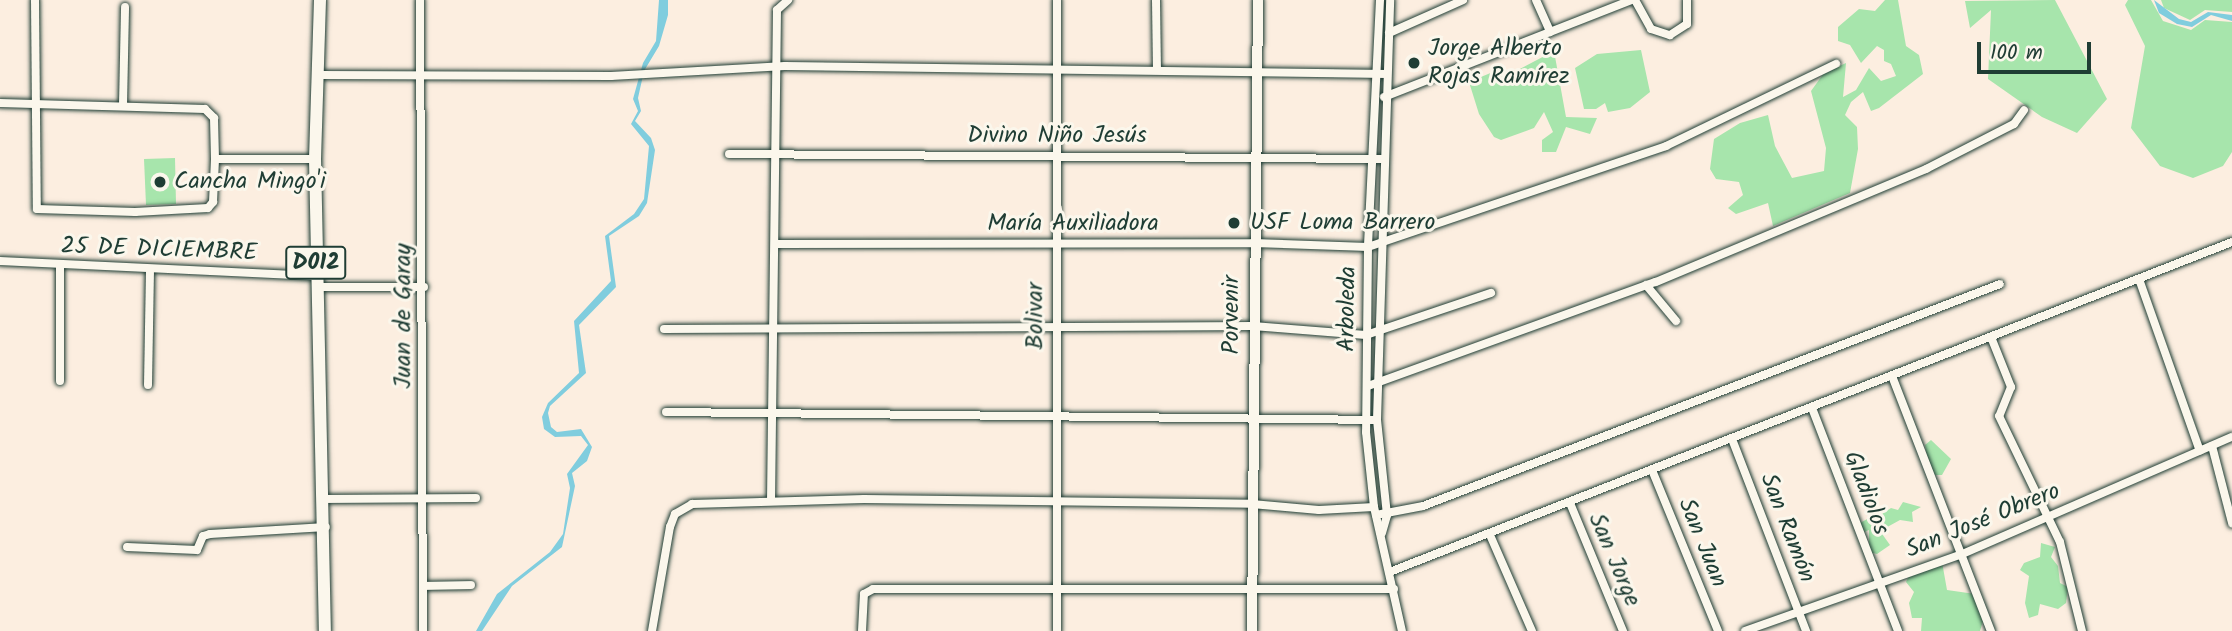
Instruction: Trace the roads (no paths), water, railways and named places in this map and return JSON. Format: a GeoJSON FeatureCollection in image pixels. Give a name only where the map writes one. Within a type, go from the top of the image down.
{"type":"FeatureCollection","features":[{"type":"Feature","properties":{"kind":"main road","name":"D012"},"geometry":{"type":"LineString","coordinates":[[320,0],[315,159],[316,281],[326,527],[326,631]]}},
{"type":"Feature","properties":{"kind":"street"},"geometry":{"type":"LineString","coordinates":[[0,103],[33,104],[123,105],[211,113],[215,159],[213,202],[208,208],[162,212],[39,210],[33,104],[35,0]]}},
{"type":"Feature","properties":{"kind":"street","name":"Juan de Garay"},"geometry":{"type":"LineString","coordinates":[[420,0],[424,288],[423,631]]}},
{"type":"Feature","properties":{"kind":"street"},"geometry":{"type":"LineString","coordinates":[[771,501],[776,415],[772,331],[779,157],[778,10],[788,0]]}},
{"type":"Feature","properties":{"kind":"street","name":"Bolivar"},"geometry":{"type":"LineString","coordinates":[[1057,0],[1057,631]]}},
{"type":"Feature","properties":{"kind":"street"},"geometry":{"type":"LineString","coordinates":[[1156,0],[1157,69]]}},
{"type":"Feature","properties":{"kind":"street","name":"Porvenir"},"geometry":{"type":"LineString","coordinates":[[1252,631],[1253,243],[1258,0]]}},
{"type":"Feature","properties":{"kind":"street","name":"Arboleda"},"geometry":{"type":"LineString","coordinates":[[1380,0],[1368,247],[1366,420],[1375,511],[1392,571],[1402,631]]}},
{"type":"Feature","properties":{"kind":"street","name":"Arboleda"},"geometry":{"type":"LineString","coordinates":[[1382,533],[1387,515],[1377,420],[1381,381],[1384,159],[1390,0]]}},
{"type":"Feature","properties":{"kind":"street"},"geometry":{"type":"LineString","coordinates":[[1389,33],[1463,0]]}},
{"type":"Feature","properties":{"kind":"street"},"geometry":{"type":"LineString","coordinates":[[1536,0],[1550,32]]}},
{"type":"Feature","properties":{"kind":"street"},"geometry":{"type":"LineString","coordinates":[[1375,101],[1634,0],[1651,29],[1670,35],[1687,24],[1687,0]]}},
{"type":"Feature","properties":{"kind":"street"},"geometry":{"type":"LineString","coordinates":[[123,105],[125,7]]}},
{"type":"Feature","properties":{"kind":"street","name":"María Auxiliadora"},"geometry":{"type":"LineString","coordinates":[[777,244],[1253,243],[1368,247],[1665,146],[1836,64]]}},
{"type":"Feature","properties":{"kind":"street"},"geometry":{"type":"LineString","coordinates":[[318,75],[630,75],[777,67],[1057,71],[1157,69],[1387,74]]}},
{"type":"Feature","properties":{"kind":"street"},"geometry":{"type":"LineString","coordinates":[[1368,386],[1646,285],[1926,169],[2014,124],[2024,110]]}},
{"type":"Feature","properties":{"kind":"street","name":"Divino Niño Jesús"},"geometry":{"type":"LineString","coordinates":[[729,154],[779,157],[1058,154],[1384,159]]}},
{"type":"Feature","properties":{"kind":"street"},"geometry":{"type":"LineString","coordinates":[[215,159],[315,159]]}},
{"type":"Feature","properties":{"kind":"street"},"geometry":{"type":"LineString","coordinates":[[1392,571],[1490,535],[2232,242]]}},
{"type":"Feature","properties":{"kind":"street","name":"25 DE DICIEMBRE"},"geometry":{"type":"LineString","coordinates":[[0,261],[60,267],[150,269],[424,288]]}},
{"type":"Feature","properties":{"kind":"street"},"geometry":{"type":"LineString","coordinates":[[60,267],[60,381]]}},
{"type":"Feature","properties":{"kind":"street"},"geometry":{"type":"LineString","coordinates":[[148,385],[150,269]]}},
{"type":"Feature","properties":{"kind":"street"},"geometry":{"type":"LineString","coordinates":[[2139,279],[2200,451]]}},
{"type":"Feature","properties":{"kind":"street"},"geometry":{"type":"LineString","coordinates":[[652,631],[675,514],[692,504],[771,501],[1058,500],[1252,504],[1319,510],[1375,511],[1387,515],[1460,492],[2000,284]]}},
{"type":"Feature","properties":{"kind":"street"},"geometry":{"type":"LineString","coordinates":[[1646,285],[1676,321]]}},
{"type":"Feature","properties":{"kind":"street"},"geometry":{"type":"LineString","coordinates":[[664,329],[772,331],[1253,326],[1366,335],[1490,293]]}},
{"type":"Feature","properties":{"kind":"street"},"geometry":{"type":"LineString","coordinates":[[1992,337],[2011,387],[1999,416],[2060,542],[2082,631]]}},
{"type":"Feature","properties":{"kind":"street"},"geometry":{"type":"LineString","coordinates":[[1892,376],[1991,631]]}},
{"type":"Feature","properties":{"kind":"street","name":"Gladiolos"},"geometry":{"type":"LineString","coordinates":[[1812,408],[1898,631]]}},
{"type":"Feature","properties":{"kind":"street"},"geometry":{"type":"LineString","coordinates":[[666,412],[776,415],[1057,414],[1253,420],[1377,420]]}},
{"type":"Feature","properties":{"kind":"street","name":"San José Obrero"},"geometry":{"type":"LineString","coordinates":[[1745,631],[1960,555],[2232,437]]}},
{"type":"Feature","properties":{"kind":"street","name":"San Ramón"},"geometry":{"type":"LineString","coordinates":[[1732,439],[1806,631]]}},
{"type":"Feature","properties":{"kind":"street"},"geometry":{"type":"LineString","coordinates":[[2212,446],[2232,523]]}},
{"type":"Feature","properties":{"kind":"street","name":"San Juan"},"geometry":{"type":"LineString","coordinates":[[1651,470],[1718,631]]}},
{"type":"Feature","properties":{"kind":"street"},"geometry":{"type":"LineString","coordinates":[[325,499],[476,498]]}},
{"type":"Feature","properties":{"kind":"street","name":"San Jorge"},"geometry":{"type":"LineString","coordinates":[[1570,503],[1623,631]]}},
{"type":"Feature","properties":{"kind":"street"},"geometry":{"type":"LineString","coordinates":[[127,547],[197,550],[203,536],[210,534],[326,527]]}},
{"type":"Feature","properties":{"kind":"street"},"geometry":{"type":"LineString","coordinates":[[1490,535],[1532,631]]}},
{"type":"Feature","properties":{"kind":"street"},"geometry":{"type":"LineString","coordinates":[[424,586],[471,585]]}},
{"type":"Feature","properties":{"kind":"street"},"geometry":{"type":"LineString","coordinates":[[862,631],[864,594],[873,589],[1394,589]]}},
{"type":"Feature","properties":{"kind":"water"},"geometry":{"type":"Polygon","coordinates":[[[659,0],[668,0],[668,15],[659,46],[644,71],[638,98],[641,111],[635,121],[651,138],[655,150],[647,203],[639,216],[609,236],[616,287],[579,325],[586,373],[550,406],[548,413],[551,427],[557,432],[581,429],[592,447],[587,461],[572,473],[575,486],[562,547],[512,586],[482,631],[476,631],[497,594],[550,552],[563,534],[570,488],[567,474],[588,445],[581,436],[555,437],[544,429],[542,417],[548,403],[579,373],[574,321],[611,281],[605,236],[634,214],[644,199],[649,146],[631,124],[638,111],[633,99],[643,63],[656,41],[659,0]]]}},
{"type":"Feature","properties":{"kind":"water"},"geometry":{"type":"Polygon","coordinates":[[[2154,0],[2179,19],[2191,22],[2208,12],[2232,15],[2232,21],[2211,15],[2192,27],[2177,24],[2159,13],[2154,0]]]}},
{"type":"Feature","properties":{"kind":"place","name":"Jorge Alberto Rojas Ramírez"},"geometry":{"type":"Point","coordinates":[1414,63]}},
{"type":"Feature","properties":{"kind":"place","name":"Cancha Mingo'i"},"geometry":{"type":"Point","coordinates":[160,182]}},
{"type":"Feature","properties":{"kind":"place","name":"USF Loma Barrero"},"geometry":{"type":"Point","coordinates":[1234,223]}}]}
